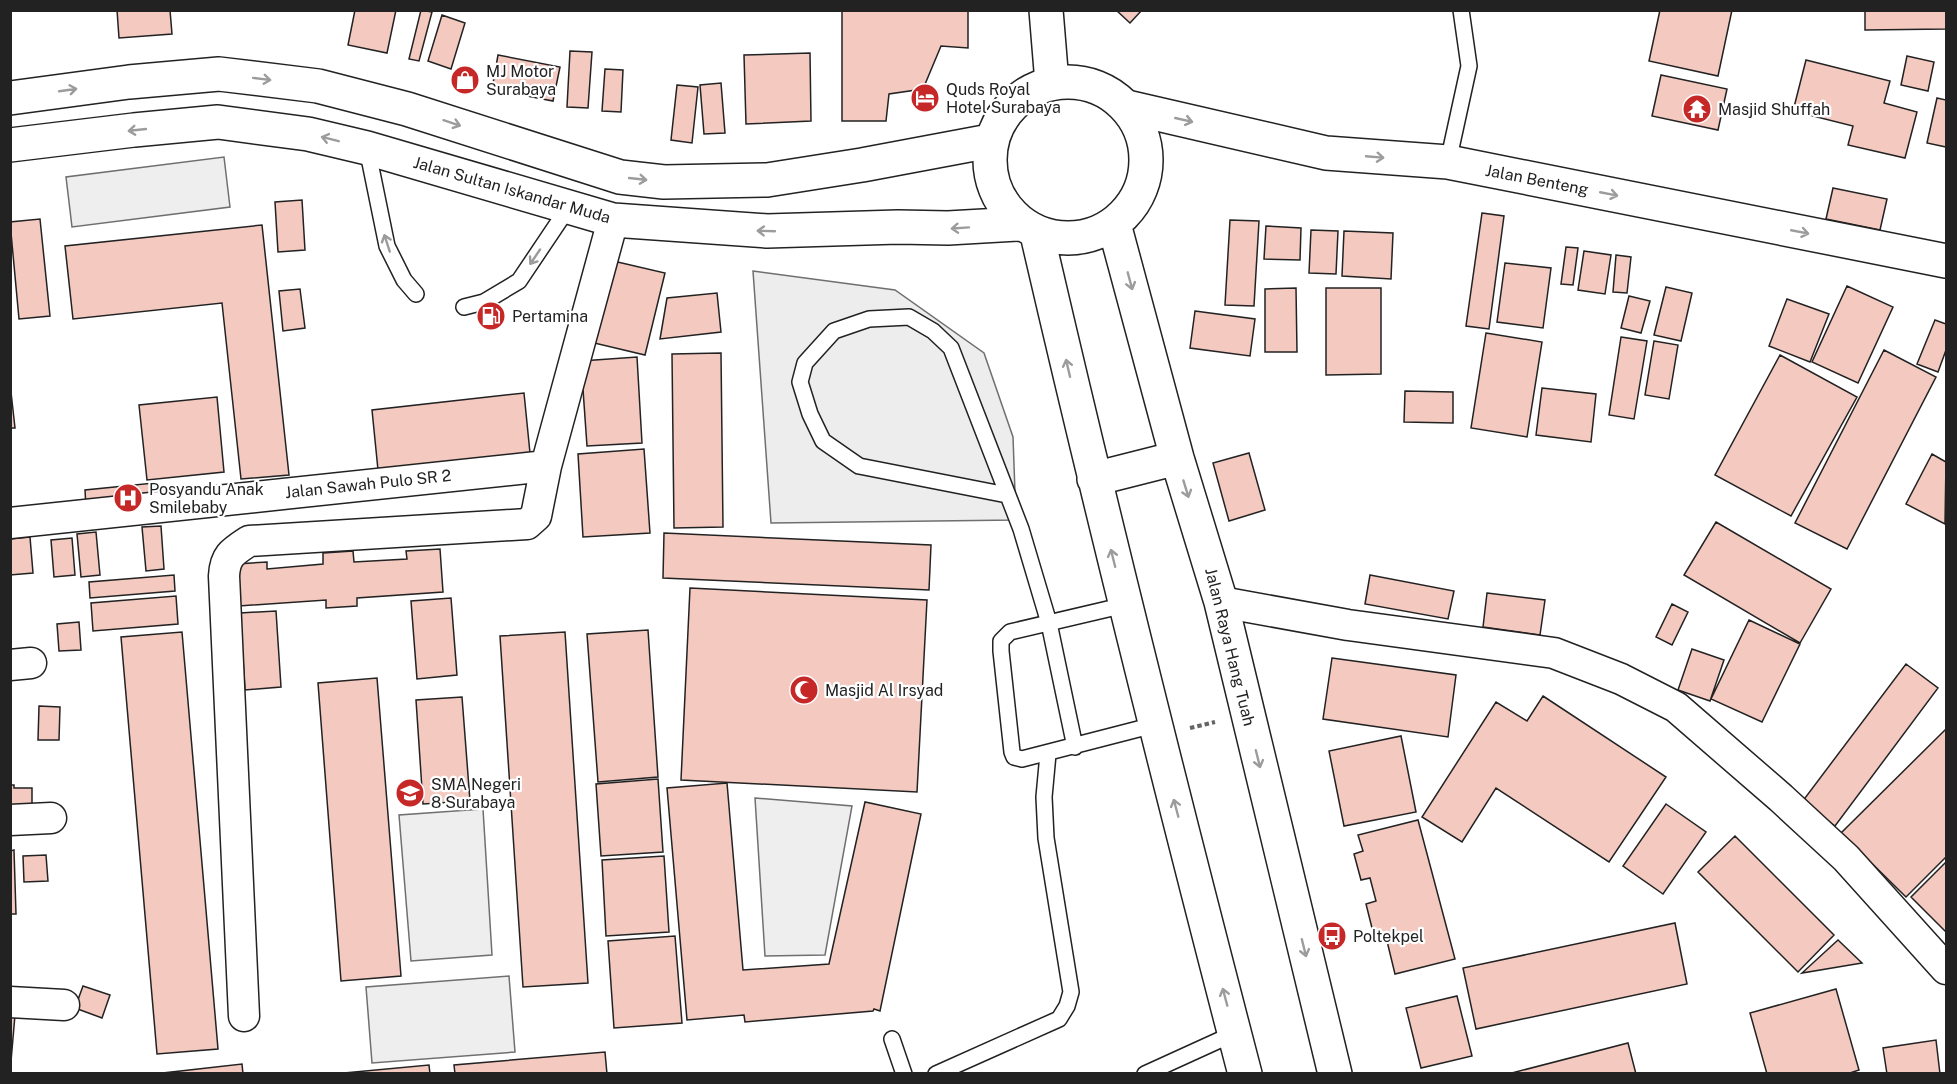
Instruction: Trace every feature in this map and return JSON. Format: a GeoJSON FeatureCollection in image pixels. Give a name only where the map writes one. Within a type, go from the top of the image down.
{"type":"FeatureCollection","features":[{"type":"Feature","properties":{"kind":"main road"},"geometry":{"type":"LineString","coordinates":[[1046,10],[1052,83]]}},
{"type":"Feature","properties":{"kind":"main road"},"geometry":{"type":"LineString","coordinates":[[10,98],[129,81],[219,74],[318,86],[407,109],[620,177],[664,182],[767,180],[990,141]]}},
{"type":"Feature","properties":{"kind":"main road"},"geometry":{"type":"LineString","coordinates":[[1028,229],[1077,239],[1114,224],[1136,200],[1147,169],[1144,136],[1127,107],[1105,90],[1079,81],[1052,83],[1012,103],[990,141],[992,187],[1028,229],[1245,1074]]}},
{"type":"Feature","properties":{"kind":"main road","name":"Jalan Benteng"},"geometry":{"type":"LineString","coordinates":[[1127,107],[1326,153],[1448,162],[1947,261]]}},
{"type":"Feature","properties":{"kind":"main road","name":"Jalan Sultan Iskandar Muda"},"geometry":{"type":"LineString","coordinates":[[10,145],[218,122],[308,134],[367,148],[613,220],[767,231],[898,227],[1028,229]]}},
{"type":"Feature","properties":{"kind":"main road","name":"Jalan Raya Hang Tuah"},"geometry":{"type":"LineString","coordinates":[[1114,224],[1177,459],[1221,602],[1335,1074]]}},
{"type":"Feature","properties":{"kind":"main road"},"geometry":{"type":"LineString","coordinates":[[1094,480],[1177,459]]}},
{"type":"Feature","properties":{"kind":"street"},"geometry":{"type":"LineString","coordinates":[[244,1016],[225,562],[233,551],[249,541],[527,524],[536,516],[546,466],[613,220]]}},
{"type":"Feature","properties":{"kind":"street","name":"Jalan Sawah Pulo SR 2"},"geometry":{"type":"LineString","coordinates":[[10,523],[546,466]]}},
{"type":"Feature","properties":{"kind":"street"},"geometry":{"type":"LineString","coordinates":[[1221,602],[1348,626],[1554,653],[1621,679],[1676,707],[1789,806],[1846,858],[1947,969]]}},
{"type":"Feature","properties":{"kind":"street"},"geometry":{"type":"LineString","coordinates":[[10,820],[51,818]]}},
{"type":"Feature","properties":{"kind":"street"},"geometry":{"type":"LineString","coordinates":[[10,1002],[64,1005]]}},
{"type":"Feature","properties":{"kind":"lane"},"geometry":{"type":"LineString","coordinates":[[1448,162],[1469,66],[1461,10]]}},
{"type":"Feature","properties":{"kind":"lane"},"geometry":{"type":"LineString","coordinates":[[367,148],[387,246],[404,280],[416,294]]}},
{"type":"Feature","properties":{"kind":"lane"},"geometry":{"type":"LineString","coordinates":[[464,307],[484,302],[519,280],[568,208]]}},
{"type":"Feature","properties":{"kind":"lane"},"geometry":{"type":"LineString","coordinates":[[1007,495],[859,466],[823,441],[810,414],[800,382],[805,363],[834,331],[869,319],[909,317],[933,331],[951,348],[1021,529],[1048,623],[1075,747]]}},
{"type":"Feature","properties":{"kind":"lane"},"geometry":{"type":"LineString","coordinates":[[1125,605],[1010,632],[1001,641],[1012,752],[1014,757],[1022,759],[1117,735],[1156,731]]}},
{"type":"Feature","properties":{"kind":"lane"},"geometry":{"type":"LineString","coordinates":[[936,1074],[1059,1019],[1067,1006],[1071,992],[1046,838],[1044,797],[1048,754]]}},
{"type":"Feature","properties":{"kind":"lane"},"geometry":{"type":"LineString","coordinates":[[1146,1074],[1235,1033]]}},
{"type":"Feature","properties":{"kind":"lane"},"geometry":{"type":"LineString","coordinates":[[892,1039],[904,1074]]}},
{"type":"Feature","properties":{"kind":"path"},"geometry":{"type":"LineString","coordinates":[[1156,731],[1247,714]]}},
{"type":"Feature","properties":{"kind":"shaded area"},"geometry":{"type":"Polygon","coordinates":[[[224,157],[230,207],[72,227],[66,177],[224,157]]]}},
{"type":"Feature","properties":{"kind":"shaded area"},"geometry":{"type":"Polygon","coordinates":[[[753,271],[895,290],[984,353],[1013,437],[1016,520],[771,523],[753,271]]]}},
{"type":"Feature","properties":{"kind":"shaded area"},"geometry":{"type":"Polygon","coordinates":[[[755,798],[852,806],[825,955],[765,956],[755,798]]]}},
{"type":"Feature","properties":{"kind":"shaded area"},"geometry":{"type":"Polygon","coordinates":[[[483,809],[492,955],[411,961],[399,815],[483,809]]]}},
{"type":"Feature","properties":{"kind":"shaded area"},"geometry":{"type":"Polygon","coordinates":[[[509,976],[515,1052],[372,1063],[366,987],[509,976]]]}},
{"type":"Feature","properties":{"kind":"building"},"geometry":{"type":"Polygon","coordinates":[[[117,10],[170,10],[172,34],[119,38],[117,10]]]}},
{"type":"Feature","properties":{"kind":"building"},"geometry":{"type":"Polygon","coordinates":[[[355,10],[396,10],[387,53],[348,45],[355,10]]]}},
{"type":"Feature","properties":{"kind":"building"},"geometry":{"type":"Polygon","coordinates":[[[421,10],[432,12],[419,61],[409,59],[421,10]]]}},
{"type":"Feature","properties":{"kind":"building"},"geometry":{"type":"Polygon","coordinates":[[[842,10],[968,10],[968,48],[941,46],[923,89],[889,94],[886,121],[842,121],[842,10]]]}},
{"type":"Feature","properties":{"kind":"building"},"geometry":{"type":"Polygon","coordinates":[[[1116,10],[1142,10],[1130,23],[1116,10]]]}},
{"type":"Feature","properties":{"kind":"building"},"geometry":{"type":"Polygon","coordinates":[[[1660,10],[1732,10],[1718,76],[1649,61],[1660,10]]]}},
{"type":"Feature","properties":{"kind":"building"},"geometry":{"type":"Polygon","coordinates":[[[1865,10],[1946,10],[1946,29],[1865,30],[1865,10]]]}},
{"type":"Feature","properties":{"kind":"building"},"geometry":{"type":"Polygon","coordinates":[[[442,15],[465,23],[451,69],[428,61],[442,15]]]}},
{"type":"Feature","properties":{"kind":"building"},"geometry":{"type":"Polygon","coordinates":[[[570,51],[592,52],[588,108],[567,107],[570,51]]]}},
{"type":"Feature","properties":{"kind":"building"},"geometry":{"type":"Polygon","coordinates":[[[810,53],[811,121],[746,124],[744,55],[810,53]]]}},
{"type":"Feature","properties":{"kind":"building"},"geometry":{"type":"Polygon","coordinates":[[[498,55],[560,67],[553,101],[492,89],[498,55]]]}},
{"type":"Feature","properties":{"kind":"building"},"geometry":{"type":"Polygon","coordinates":[[[1907,56],[1934,62],[1928,91],[1901,85],[1907,56]]]}},
{"type":"Feature","properties":{"kind":"building"},"geometry":{"type":"Polygon","coordinates":[[[1806,60],[1890,81],[1884,103],[1917,112],[1905,158],[1848,145],[1853,126],[1793,111],[1806,60]]]}},
{"type":"Feature","properties":{"kind":"building"},"geometry":{"type":"Polygon","coordinates":[[[605,69],[623,70],[621,112],[602,111],[605,69]]]}},
{"type":"Feature","properties":{"kind":"building"},"geometry":{"type":"Polygon","coordinates":[[[1661,75],[1727,89],[1718,130],[1652,116],[1661,75]]]}},
{"type":"Feature","properties":{"kind":"building"},"geometry":{"type":"Polygon","coordinates":[[[721,83],[725,133],[704,134],[700,85],[721,83]]]}},
{"type":"Feature","properties":{"kind":"building"},"geometry":{"type":"Polygon","coordinates":[[[677,85],[698,87],[692,143],[671,140],[677,85]]]}},
{"type":"Feature","properties":{"kind":"building"},"geometry":{"type":"Polygon","coordinates":[[[1937,98],[1946,100],[1946,147],[1927,143],[1937,98]]]}},
{"type":"Feature","properties":{"kind":"building"},"geometry":{"type":"Polygon","coordinates":[[[1833,188],[1887,199],[1880,230],[1826,219],[1833,188]]]}},
{"type":"Feature","properties":{"kind":"building"},"geometry":{"type":"Polygon","coordinates":[[[302,200],[305,250],[278,252],[275,202],[302,200]]]}},
{"type":"Feature","properties":{"kind":"building"},"geometry":{"type":"Polygon","coordinates":[[[1482,213],[1504,216],[1489,329],[1466,326],[1482,213]]]}},
{"type":"Feature","properties":{"kind":"building"},"geometry":{"type":"Polygon","coordinates":[[[40,219],[50,316],[19,319],[10,222],[40,219]]]}},
{"type":"Feature","properties":{"kind":"building"},"geometry":{"type":"Polygon","coordinates":[[[1230,220],[1259,221],[1254,306],[1225,305],[1230,220]]]}},
{"type":"Feature","properties":{"kind":"building"},"geometry":{"type":"Polygon","coordinates":[[[262,225],[289,475],[241,479],[222,303],[73,319],[65,246],[262,225]]]}},
{"type":"Feature","properties":{"kind":"building"},"geometry":{"type":"Polygon","coordinates":[[[1266,226],[1301,228],[1300,260],[1264,259],[1266,226]]]}},
{"type":"Feature","properties":{"kind":"building"},"geometry":{"type":"Polygon","coordinates":[[[1311,230],[1338,231],[1336,274],[1309,273],[1311,230]]]}},
{"type":"Feature","properties":{"kind":"building"},"geometry":{"type":"Polygon","coordinates":[[[1344,231],[1393,233],[1391,279],[1342,276],[1344,231]]]}},
{"type":"Feature","properties":{"kind":"building"},"geometry":{"type":"Polygon","coordinates":[[[1566,247],[1578,248],[1573,285],[1561,284],[1566,247]]]}},
{"type":"Feature","properties":{"kind":"building"},"geometry":{"type":"Polygon","coordinates":[[[1584,251],[1611,255],[1605,294],[1578,290],[1584,251]]]}},
{"type":"Feature","properties":{"kind":"building"},"geometry":{"type":"Polygon","coordinates":[[[1616,255],[1631,257],[1627,293],[1613,292],[1616,255]]]}},
{"type":"Feature","properties":{"kind":"building"},"geometry":{"type":"Polygon","coordinates":[[[609,260],[665,273],[645,355],[590,342],[609,260]]]}},
{"type":"Feature","properties":{"kind":"building"},"geometry":{"type":"Polygon","coordinates":[[[1505,263],[1551,268],[1543,328],[1497,322],[1505,263]]]}},
{"type":"Feature","properties":{"kind":"building"},"geometry":{"type":"Polygon","coordinates":[[[1847,286],[1893,307],[1858,383],[1812,362],[1847,286]]]}},
{"type":"Feature","properties":{"kind":"building"},"geometry":{"type":"Polygon","coordinates":[[[1666,287],[1692,293],[1681,341],[1654,335],[1666,287]]]}},
{"type":"Feature","properties":{"kind":"building"},"geometry":{"type":"Polygon","coordinates":[[[1296,288],[1297,352],[1265,352],[1265,289],[1296,288]]]}},
{"type":"Feature","properties":{"kind":"building"},"geometry":{"type":"Polygon","coordinates":[[[1326,288],[1381,288],[1381,374],[1326,375],[1326,288]]]}},
{"type":"Feature","properties":{"kind":"building"},"geometry":{"type":"Polygon","coordinates":[[[300,289],[305,328],[283,331],[279,291],[300,289]]]}},
{"type":"Feature","properties":{"kind":"building"},"geometry":{"type":"Polygon","coordinates":[[[717,293],[721,332],[660,339],[667,298],[717,293]]]}},
{"type":"Feature","properties":{"kind":"building"},"geometry":{"type":"Polygon","coordinates":[[[1629,296],[1650,301],[1641,333],[1621,328],[1629,296]]]}},
{"type":"Feature","properties":{"kind":"building"},"geometry":{"type":"Polygon","coordinates":[[[1787,299],[1829,314],[1810,362],[1769,346],[1787,299]]]}},
{"type":"Feature","properties":{"kind":"building"},"geometry":{"type":"Polygon","coordinates":[[[1195,311],[1255,319],[1250,356],[1190,348],[1195,311]]]}},
{"type":"Feature","properties":{"kind":"building"},"geometry":{"type":"Polygon","coordinates":[[[1935,320],[1946,324],[1946,350],[1938,372],[1917,364],[1935,320]]]}},
{"type":"Feature","properties":{"kind":"building"},"geometry":{"type":"Polygon","coordinates":[[[1486,333],[1542,342],[1527,437],[1471,428],[1486,333]]]}},
{"type":"Feature","properties":{"kind":"building"},"geometry":{"type":"Polygon","coordinates":[[[1621,337],[1647,341],[1634,419],[1609,415],[1621,337]]]}},
{"type":"Feature","properties":{"kind":"building"},"geometry":{"type":"Polygon","coordinates":[[[1654,341],[1678,345],[1669,399],[1645,395],[1654,341]]]}},
{"type":"Feature","properties":{"kind":"building"},"geometry":{"type":"Polygon","coordinates":[[[1884,350],[1936,377],[1847,549],[1795,523],[1884,350]]]}},
{"type":"Feature","properties":{"kind":"building"},"geometry":{"type":"Polygon","coordinates":[[[721,353],[723,527],[674,528],[672,354],[721,353]]]}},
{"type":"Feature","properties":{"kind":"building"},"geometry":{"type":"Polygon","coordinates":[[[1780,355],[1857,397],[1791,516],[1715,475],[1780,355]]]}},
{"type":"Feature","properties":{"kind":"building"},"geometry":{"type":"Polygon","coordinates":[[[637,357],[642,443],[587,446],[581,361],[637,357]]]}},
{"type":"Feature","properties":{"kind":"building"},"geometry":{"type":"Polygon","coordinates":[[[10,383],[15,428],[10,428],[10,383]]]}},
{"type":"Feature","properties":{"kind":"building"},"geometry":{"type":"Polygon","coordinates":[[[1542,388],[1596,394],[1591,442],[1536,435],[1542,388]]]}},
{"type":"Feature","properties":{"kind":"building"},"geometry":{"type":"Polygon","coordinates":[[[1405,391],[1453,392],[1453,423],[1404,422],[1405,391]]]}},
{"type":"Feature","properties":{"kind":"building"},"geometry":{"type":"Polygon","coordinates":[[[524,393],[530,453],[378,470],[372,410],[524,393]]]}},
{"type":"Feature","properties":{"kind":"building"},"geometry":{"type":"Polygon","coordinates":[[[217,397],[224,472],[147,480],[139,405],[217,397]]]}},
{"type":"Feature","properties":{"kind":"building"},"geometry":{"type":"Polygon","coordinates":[[[644,449],[650,533],[583,537],[578,454],[644,449]]]}},
{"type":"Feature","properties":{"kind":"building"},"geometry":{"type":"Polygon","coordinates":[[[1249,453],[1265,510],[1229,521],[1213,463],[1249,453]]]}},
{"type":"Feature","properties":{"kind":"building"},"geometry":{"type":"Polygon","coordinates":[[[1932,454],[1946,462],[1945,524],[1906,504],[1932,454]]]}},
{"type":"Feature","properties":{"kind":"building"},"geometry":{"type":"Polygon","coordinates":[[[154,483],[156,501],[86,508],[85,490],[154,483]]]}},
{"type":"Feature","properties":{"kind":"building"},"geometry":{"type":"Polygon","coordinates":[[[1716,522],[1831,589],[1800,643],[1684,575],[1716,522]]]}},
{"type":"Feature","properties":{"kind":"building"},"geometry":{"type":"Polygon","coordinates":[[[161,526],[164,569],[146,571],[142,527],[161,526]]]}},
{"type":"Feature","properties":{"kind":"building"},"geometry":{"type":"Polygon","coordinates":[[[96,532],[100,575],[81,577],[77,534],[96,532]]]}},
{"type":"Feature","properties":{"kind":"building"},"geometry":{"type":"Polygon","coordinates":[[[664,533],[931,545],[929,590],[663,578],[664,533]]]}},
{"type":"Feature","properties":{"kind":"building"},"geometry":{"type":"Polygon","coordinates":[[[30,537],[33,573],[10,575],[10,539],[30,537]]]}},
{"type":"Feature","properties":{"kind":"building"},"geometry":{"type":"Polygon","coordinates":[[[72,538],[75,575],[54,577],[51,540],[72,538]]]}},
{"type":"Feature","properties":{"kind":"building"},"geometry":{"type":"Polygon","coordinates":[[[440,549],[443,592],[357,598],[357,606],[326,608],[326,600],[239,606],[236,564],[267,562],[267,569],[323,564],[323,553],[353,551],[354,562],[407,559],[406,551],[440,549]]]}},
{"type":"Feature","properties":{"kind":"building"},"geometry":{"type":"Polygon","coordinates":[[[174,575],[175,591],[90,598],[89,582],[174,575]]]}},
{"type":"Feature","properties":{"kind":"building"},"geometry":{"type":"Polygon","coordinates":[[[1370,575],[1454,591],[1448,619],[1365,604],[1370,575]]]}},
{"type":"Feature","properties":{"kind":"building","name":"Masjid Al Irsyad"},"geometry":{"type":"Polygon","coordinates":[[[690,588],[927,600],[917,792],[681,780],[690,588]]]}},
{"type":"Feature","properties":{"kind":"building"},"geometry":{"type":"Polygon","coordinates":[[[1487,593],[1545,600],[1540,635],[1483,627],[1487,593]]]}},
{"type":"Feature","properties":{"kind":"building"},"geometry":{"type":"Polygon","coordinates":[[[176,596],[178,624],[93,631],[91,603],[176,596]]]}},
{"type":"Feature","properties":{"kind":"building"},"geometry":{"type":"Polygon","coordinates":[[[451,598],[457,675],[417,679],[411,601],[451,598]]]}},
{"type":"Feature","properties":{"kind":"building"},"geometry":{"type":"Polygon","coordinates":[[[1672,604],[1688,612],[1672,645],[1656,637],[1672,604]]]}},
{"type":"Feature","properties":{"kind":"building"},"geometry":{"type":"Polygon","coordinates":[[[276,611],[281,687],[245,690],[240,613],[276,611]]]}},
{"type":"Feature","properties":{"kind":"building"},"geometry":{"type":"Polygon","coordinates":[[[1749,620],[1800,644],[1762,722],[1711,699],[1749,620]]]}},
{"type":"Feature","properties":{"kind":"building"},"geometry":{"type":"Polygon","coordinates":[[[79,622],[81,650],[59,651],[57,624],[79,622]]]}},
{"type":"Feature","properties":{"kind":"building"},"geometry":{"type":"Polygon","coordinates":[[[648,630],[658,777],[598,782],[587,634],[648,630]]]}},
{"type":"Feature","properties":{"kind":"building"},"geometry":{"type":"Polygon","coordinates":[[[182,632],[218,1049],[157,1054],[121,637],[182,632]]]}},
{"type":"Feature","properties":{"kind":"building"},"geometry":{"type":"Polygon","coordinates":[[[565,632],[588,983],[523,987],[500,636],[565,632]]]}},
{"type":"Feature","properties":{"kind":"building"},"geometry":{"type":"Polygon","coordinates":[[[1692,649],[1724,660],[1710,701],[1678,690],[1692,649]]]}},
{"type":"Feature","properties":{"kind":"building"},"geometry":{"type":"Polygon","coordinates":[[[1332,658],[1456,675],[1448,737],[1323,719],[1332,658]]]}},
{"type":"Feature","properties":{"kind":"building"},"geometry":{"type":"Polygon","coordinates":[[[1906,664],[1938,688],[1835,826],[1802,802],[1906,664]]]}},
{"type":"Feature","properties":{"kind":"building"},"geometry":{"type":"Polygon","coordinates":[[[377,678],[401,976],[341,981],[318,683],[377,678]]]}},
{"type":"Feature","properties":{"kind":"building"},"geometry":{"type":"Polygon","coordinates":[[[1543,696],[1666,777],[1609,862],[1496,788],[1462,842],[1422,817],[1496,702],[1527,721],[1543,696]]]}},
{"type":"Feature","properties":{"kind":"building"},"geometry":{"type":"Polygon","coordinates":[[[462,697],[470,801],[423,804],[416,700],[462,697]]]}},
{"type":"Feature","properties":{"kind":"building"},"geometry":{"type":"Polygon","coordinates":[[[39,706],[60,707],[59,740],[38,740],[39,706]]]}},
{"type":"Feature","properties":{"kind":"building"},"geometry":{"type":"Polygon","coordinates":[[[1946,729],[1946,857],[1906,897],[1841,833],[1946,729]]]}},
{"type":"Feature","properties":{"kind":"building"},"geometry":{"type":"Polygon","coordinates":[[[1401,736],[1416,812],[1344,826],[1329,751],[1401,736]]]}},
{"type":"Feature","properties":{"kind":"building"},"geometry":{"type":"Polygon","coordinates":[[[658,779],[663,852],[601,856],[596,784],[658,779]]]}},
{"type":"Feature","properties":{"kind":"building"},"geometry":{"type":"Polygon","coordinates":[[[727,783],[743,970],[829,964],[865,802],[921,814],[880,1011],[874,1009],[873,1011],[745,1022],[744,1015],[687,1020],[667,788],[727,783]]]}},
{"type":"Feature","properties":{"kind":"building"},"geometry":{"type":"Polygon","coordinates":[[[10,785],[14,785],[14,788],[32,788],[32,818],[10,817],[10,785]]]}},
{"type":"Feature","properties":{"kind":"building"},"geometry":{"type":"Polygon","coordinates":[[[1666,804],[1706,832],[1663,894],[1623,866],[1666,804]]]}},
{"type":"Feature","properties":{"kind":"building"},"geometry":{"type":"Polygon","coordinates":[[[1418,820],[1455,959],[1395,974],[1386,937],[1375,940],[1366,904],[1376,901],[1370,878],[1361,880],[1354,854],[1363,851],[1358,835],[1418,820]]]}},
{"type":"Feature","properties":{"kind":"building"},"geometry":{"type":"Polygon","coordinates":[[[1735,836],[1834,935],[1798,972],[1698,872],[1735,836]]]}},
{"type":"Feature","properties":{"kind":"building"},"geometry":{"type":"Polygon","coordinates":[[[14,850],[16,914],[10,914],[10,851],[14,850]]]}},
{"type":"Feature","properties":{"kind":"building"},"geometry":{"type":"Polygon","coordinates":[[[46,855],[48,881],[24,882],[23,856],[46,855]]]}},
{"type":"Feature","properties":{"kind":"building"},"geometry":{"type":"Polygon","coordinates":[[[664,856],[669,932],[606,936],[602,860],[664,856]]]}},
{"type":"Feature","properties":{"kind":"building"},"geometry":{"type":"Polygon","coordinates":[[[1946,862],[1946,932],[1911,897],[1946,862]]]}},
{"type":"Feature","properties":{"kind":"building"},"geometry":{"type":"Polygon","coordinates":[[[1675,923],[1687,984],[1476,1029],[1463,968],[1675,923]]]}},
{"type":"Feature","properties":{"kind":"building"},"geometry":{"type":"Polygon","coordinates":[[[675,936],[682,1023],[614,1028],[608,941],[675,936]]]}},
{"type":"Feature","properties":{"kind":"building"},"geometry":{"type":"Polygon","coordinates":[[[1838,940],[1862,963],[1802,973],[1838,940]]]}},
{"type":"Feature","properties":{"kind":"building"},"geometry":{"type":"Polygon","coordinates":[[[83,986],[110,995],[102,1018],[75,1008],[83,986]]]}},
{"type":"Feature","properties":{"kind":"building"},"geometry":{"type":"Polygon","coordinates":[[[1836,989],[1859,1070],[1847,1074],[1767,1074],[1750,1013],[1836,989]]]}},
{"type":"Feature","properties":{"kind":"building"},"geometry":{"type":"Polygon","coordinates":[[[1457,996],[1472,1056],[1421,1068],[1406,1008],[1457,996]]]}},
{"type":"Feature","properties":{"kind":"building"},"geometry":{"type":"Polygon","coordinates":[[[10,1015],[15,1015],[10,1073],[10,1015]]]}},
{"type":"Feature","properties":{"kind":"building"},"geometry":{"type":"Polygon","coordinates":[[[1936,1040],[1940,1074],[1887,1074],[1883,1048],[1936,1040]]]}},
{"type":"Feature","properties":{"kind":"building"},"geometry":{"type":"Polygon","coordinates":[[[1628,1043],[1636,1074],[1508,1074],[1628,1043]]]}},
{"type":"Feature","properties":{"kind":"building"},"geometry":{"type":"Polygon","coordinates":[[[605,1052],[607,1074],[455,1074],[454,1065],[605,1052]]]}},
{"type":"Feature","properties":{"kind":"building"},"geometry":{"type":"Polygon","coordinates":[[[242,1064],[243,1074],[163,1074],[163,1073],[242,1064]]]}},
{"type":"Feature","properties":{"kind":"building"},"geometry":{"type":"Polygon","coordinates":[[[429,1065],[430,1074],[333,1074],[429,1065]]]}},
{"type":"Feature","properties":{"kind":"place","name":"MJ Motor Surabaya"},"geometry":{"type":"Point","coordinates":[465,80]}},
{"type":"Feature","properties":{"kind":"place","name":"Quds Royal Hotel Surabaya"},"geometry":{"type":"Point","coordinates":[925,98]}},
{"type":"Feature","properties":{"kind":"place","name":"Masjid Shuffah"},"geometry":{"type":"Point","coordinates":[1697,109]}},
{"type":"Feature","properties":{"kind":"place","name":"Pertamina"},"geometry":{"type":"Point","coordinates":[491,316]}},
{"type":"Feature","properties":{"kind":"place","name":"Posyandu Anak Smilebaby"},"geometry":{"type":"Point","coordinates":[128,498]}},
{"type":"Feature","properties":{"kind":"place","name":"Masjid Al Irsyad"},"geometry":{"type":"Point","coordinates":[804,690]}},
{"type":"Feature","properties":{"kind":"place","name":"SMA Negeri 8 Surabaya"},"geometry":{"type":"Point","coordinates":[410,793]}},
{"type":"Feature","properties":{"kind":"place","name":"Poltekpel"},"geometry":{"type":"Point","coordinates":[1332,936]}}]}
